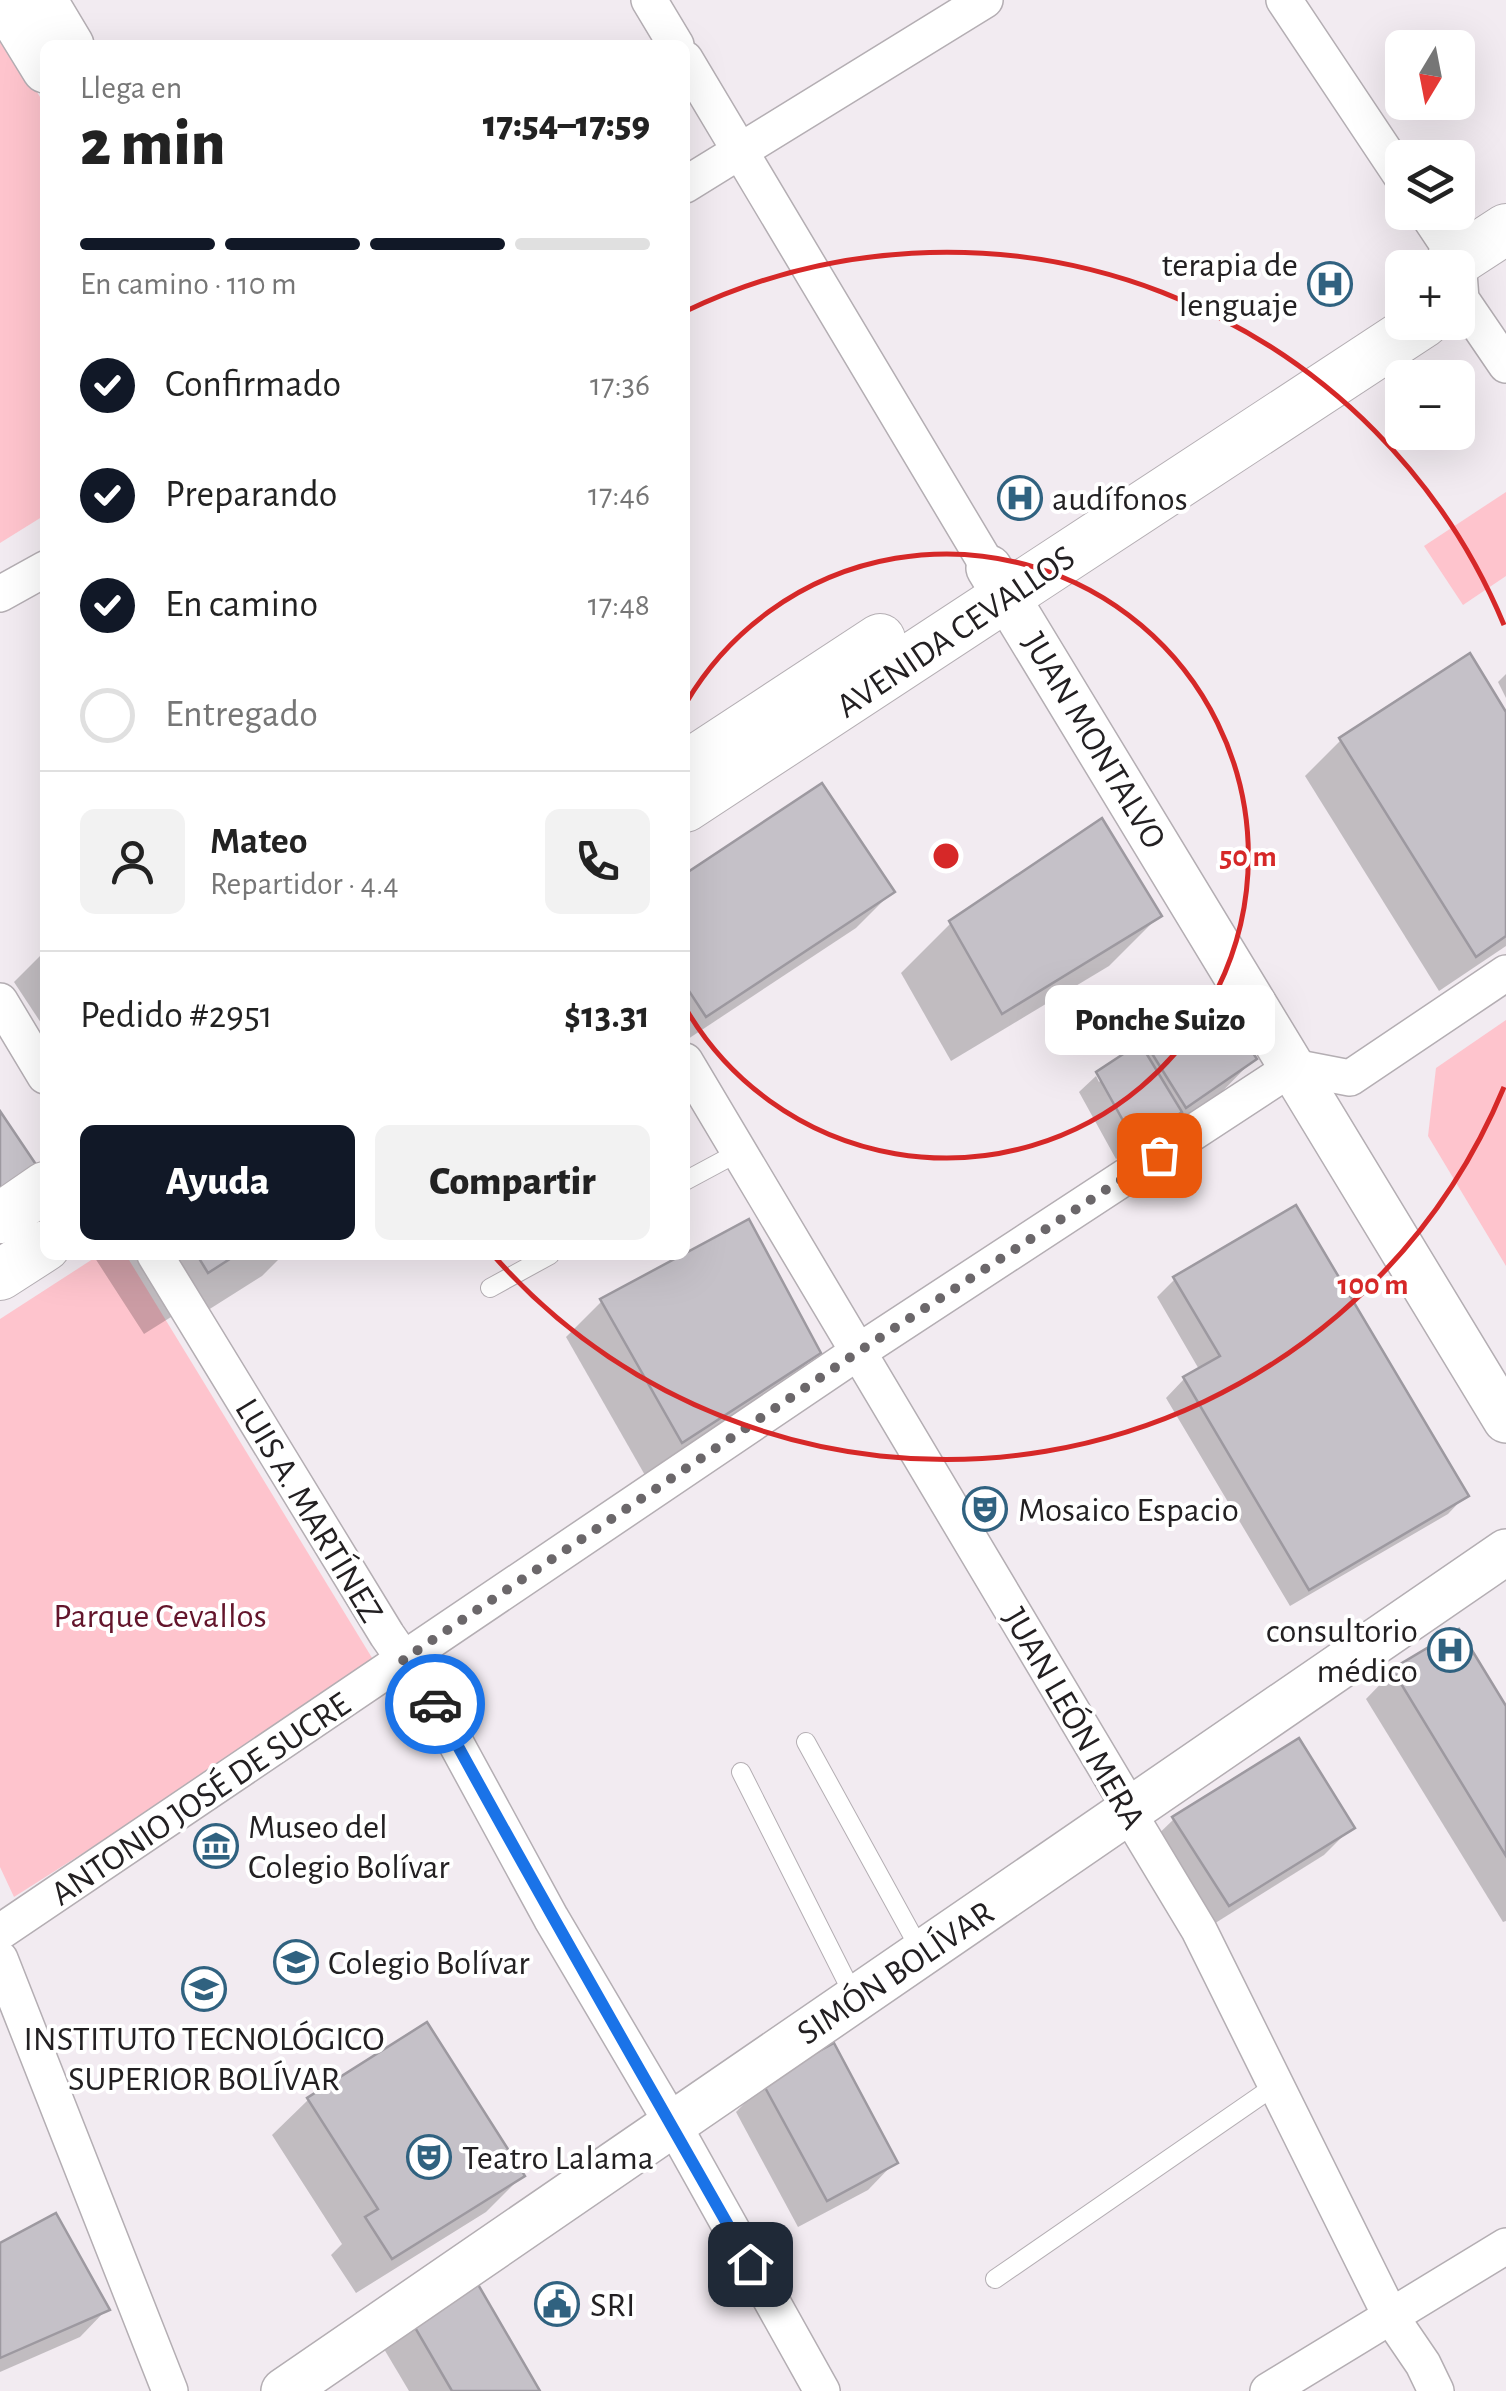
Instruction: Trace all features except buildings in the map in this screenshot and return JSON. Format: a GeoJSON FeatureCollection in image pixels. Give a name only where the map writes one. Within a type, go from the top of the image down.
{"type":"FeatureCollection","features":[{"type":"Feature","properties":{"kind":"main road","name":"AVENIDA CEVALLOS"},"geometry":{"type":"LineString","coordinates":[[1475,262],[1506,229]]}},
{"type":"Feature","properties":{"kind":"main road","name":"AVENIDA CEVALLOS"},"geometry":{"type":"LineString","coordinates":[[1475,280],[1506,268]]}},
{"type":"Feature","properties":{"kind":"main road","name":"AVENIDA CEVALLOS"},"geometry":{"type":"LineString","coordinates":[[690,804],[786,743],[998,581],[1385,308]]}},
{"type":"Feature","properties":{"kind":"main road","name":"AVENIDA CEVALLOS"},"geometry":{"type":"LineString","coordinates":[[690,764],[998,581],[1385,331]]}},
{"type":"Feature","properties":{"kind":"main road"},"geometry":{"type":"LineString","coordinates":[[0,1218],[40,1190]]}},
{"type":"Feature","properties":{"kind":"main road"},"geometry":{"type":"LineString","coordinates":[[0,1275],[40,1249]]}},
{"type":"Feature","properties":{"kind":"street"},"geometry":{"type":"LineString","coordinates":[[2,0],[40,62]]}},
{"type":"Feature","properties":{"kind":"street"},"geometry":{"type":"LineString","coordinates":[[44,0],[68,40]]}},
{"type":"Feature","properties":{"kind":"street"},"geometry":{"type":"LineString","coordinates":[[649,0],[673,40]]}},
{"type":"Feature","properties":{"kind":"street"},"geometry":{"type":"LineString","coordinates":[[690,182],[985,0]]}},
{"type":"Feature","properties":{"kind":"street"},"geometry":{"type":"LineString","coordinates":[[1284,0],[1385,152]]}},
{"type":"Feature","properties":{"kind":"street","name":"JUAN MONTALVO"},"geometry":{"type":"LineString","coordinates":[[690,68],[1506,1420]]}},
{"type":"Feature","properties":{"kind":"street"},"geometry":{"type":"LineString","coordinates":[[1475,324],[1506,365]]}},
{"type":"Feature","properties":{"kind":"street"},"geometry":{"type":"LineString","coordinates":[[0,594],[40,572]]}},
{"type":"Feature","properties":{"kind":"street"},"geometry":{"type":"LineString","coordinates":[[1293,1067],[1350,1078],[1506,973]]}},
{"type":"Feature","properties":{"kind":"street"},"geometry":{"type":"LineString","coordinates":[[0,1001],[40,1068]]}},
{"type":"Feature","properties":{"kind":"street","name":"ANTONIO JOSÉ DE SUCRE"},"geometry":{"type":"LineString","coordinates":[[0,1932],[858,1352],[1293,1067]]}},
{"type":"Feature","properties":{"kind":"street","name":"JUAN LEÓN MERA"},"geometry":{"type":"LineString","coordinates":[[690,1070],[1199,1930],[1391,2316],[1436,2391]]}},
{"type":"Feature","properties":{"kind":"street","name":"LUIS A. MARTÍNEZ"},"geometry":{"type":"LineString","coordinates":[[157,1260],[403,1660],[433,1701],[551,1918],[822,2391]]}},
{"type":"Feature","properties":{"kind":"street","name":"SIMÓN BOLÍVAR"},"geometry":{"type":"LineString","coordinates":[[284,2391],[1506,1552]]}},
{"type":"Feature","properties":{"kind":"street"},"geometry":{"type":"LineString","coordinates":[[0,1959],[170,2391]]}},
{"type":"Feature","properties":{"kind":"street"},"geometry":{"type":"LineString","coordinates":[[1268,2391],[1506,2246]]}},
{"type":"Feature","properties":{"kind":"lane"},"geometry":{"type":"LineString","coordinates":[[690,1179],[739,1152]]}},
{"type":"Feature","properties":{"kind":"lane"},"geometry":{"type":"LineString","coordinates":[[490,1288],[541,1260]]}},
{"type":"Feature","properties":{"kind":"lane"},"geometry":{"type":"LineString","coordinates":[[806,1742],[922,1953]]}},
{"type":"Feature","properties":{"kind":"lane"},"geometry":{"type":"LineString","coordinates":[[741,1772],[855,1998]]}},
{"type":"Feature","properties":{"kind":"lane"},"geometry":{"type":"LineString","coordinates":[[995,2279],[1276,2085]]}},
{"type":"Feature","properties":{"kind":"green space"},"geometry":{"type":"Polygon","coordinates":[[[0,32],[40,97],[40,518],[0,543],[0,32]]]}},
{"type":"Feature","properties":{"kind":"green space"},"geometry":{"type":"Polygon","coordinates":[[[1506,492],[1506,576],[1463,605],[1424,546],[1506,492]]]}},
{"type":"Feature","properties":{"kind":"green space"},"geometry":{"type":"Polygon","coordinates":[[[1506,1020],[1506,1266],[1428,1136],[1436,1068],[1506,1020]]]}},
{"type":"Feature","properties":{"kind":"green space","name":"Parque Cevallos"},"geometry":{"type":"Polygon","coordinates":[[[91,1260],[129,1260],[377,1666],[14,1897],[0,1867],[0,1319],[91,1260]]]}},
{"type":"Feature","properties":{"kind":"way so far"},"geometry":{"type":"LineString","coordinates":[[435,1704],[403,1660],[858,1352],[1159,1155]]}},
{"type":"Feature","properties":{"kind":"place","name":"terapia de lenguaje"},"geometry":{"type":"Point","coordinates":[1330,284]}},
{"type":"Feature","properties":{"kind":"place","name":"audífonos"},"geometry":{"type":"Point","coordinates":[1020,498]}},
{"type":"Feature","properties":{"kind":"place","name":"Ponche Suizo"},"geometry":{"type":"Point","coordinates":[1159,1155]}},
{"type":"Feature","properties":{"kind":"place","name":"Mosaico Espacio"},"geometry":{"type":"Point","coordinates":[985,1509]}},
{"type":"Feature","properties":{"kind":"place","name":"consultorio médico"},"geometry":{"type":"Point","coordinates":[1450,1650]}},
{"type":"Feature","properties":{"kind":"place","name":"Museo del Colegio Bolívar"},"geometry":{"type":"Point","coordinates":[216,1846]}},
{"type":"Feature","properties":{"kind":"place","name":"Colegio Bolívar"},"geometry":{"type":"Point","coordinates":[296,1962]}},
{"type":"Feature","properties":{"kind":"place","name":"INSTITUTO TECNOLÓGICO SUPERIOR BOLÍVAR"},"geometry":{"type":"Point","coordinates":[204,1989]}},
{"type":"Feature","properties":{"kind":"place","name":"Teatro Lalama"},"geometry":{"type":"Point","coordinates":[429,2157]}},
{"type":"Feature","properties":{"kind":"place","name":"SRI"},"geometry":{"type":"Point","coordinates":[557,2304]}},
{"type":"Feature","properties":{"kind":"route"},"geometry":{"type":"LineString","coordinates":[[435,1704],[551,1918],[594,1986],[750,2264]]}}]}
